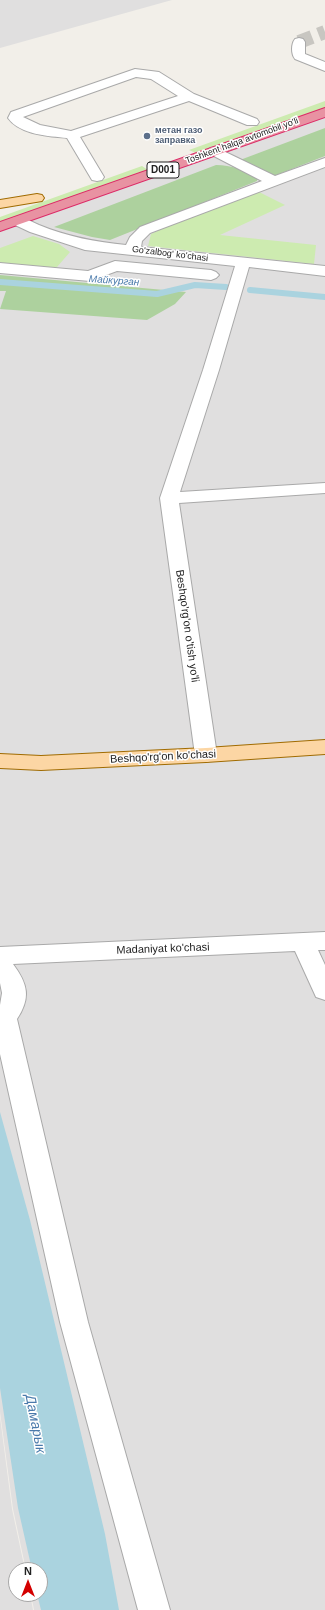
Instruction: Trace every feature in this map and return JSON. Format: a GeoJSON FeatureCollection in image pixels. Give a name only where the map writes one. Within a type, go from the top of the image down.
{"type":"FeatureCollection","features":[{"type":"Feature","properties":{"kind":"highway","name":"Toshkent halqa avtomobil yo'li"},"geometry":{"type":"LineString","coordinates":[[0,228],[325,112]]}},
{"type":"Feature","properties":{"kind":"highway","name":"Toshkent halqa avtomobil yo'li"},"geometry":{"type":"LineString","coordinates":[[237,128],[267,117]]}},
{"type":"Feature","properties":{"kind":"highway"},"geometry":{"type":"LineString","coordinates":[[154,157],[172,166]]}},
{"type":"Feature","properties":{"kind":"highway"},"geometry":{"type":"LineString","coordinates":[[82,182],[111,172]]}},
{"type":"Feature","properties":{"kind":"highway"},"geometry":{"type":"LineString","coordinates":[[0,212],[52,193]]}},
{"type":"Feature","properties":{"kind":"main road"},"geometry":{"type":"LineString","coordinates":[[0,204],[37,198]]}},
{"type":"Feature","properties":{"kind":"main road","name":"Beshqo'rg'on ko'chasi"},"geometry":{"type":"LineString","coordinates":[[0,762],[41,763],[206,755],[325,747]]}},
{"type":"Feature","properties":{"kind":"street"},"geometry":{"type":"LineString","coordinates":[[299,42],[299,56],[325,67]]}},
{"type":"Feature","properties":{"kind":"street"},"geometry":{"type":"LineString","coordinates":[[189,97],[72,135],[32,127],[20,123],[15,118],[16,115],[135,73],[154,75],[189,97],[252,122]]}},
{"type":"Feature","properties":{"kind":"street"},"geometry":{"type":"LineString","coordinates":[[72,135],[97,177]]}},
{"type":"Feature","properties":{"kind":"street"},"geometry":{"type":"LineString","coordinates":[[216,151],[273,181]]}},
{"type":"Feature","properties":{"kind":"street"},"geometry":{"type":"LineString","coordinates":[[133,250],[135,240],[145,230],[325,162]]}},
{"type":"Feature","properties":{"kind":"street","name":"Go'zalbog' ko'chasi"},"geometry":{"type":"LineString","coordinates":[[18,221],[36,229],[85,245],[325,271]]}},
{"type":"Feature","properties":{"kind":"street"},"geometry":{"type":"LineString","coordinates":[[61,274],[85,245]]}},
{"type":"Feature","properties":{"kind":"street","name":"Beshqo'rg'on o'tish yo'li"},"geometry":{"type":"LineString","coordinates":[[206,755],[169,498],[211,370],[243,263]]}},
{"type":"Feature","properties":{"kind":"street"},"geometry":{"type":"LineString","coordinates":[[0,268],[90,276],[115,266],[211,275]]}},
{"type":"Feature","properties":{"kind":"street"},"geometry":{"type":"LineString","coordinates":[[169,498],[325,488]]}},
{"type":"Feature","properties":{"kind":"street"},"geometry":{"type":"LineString","coordinates":[[314,942],[325,990]]}},
{"type":"Feature","properties":{"kind":"street","name":"Madaniyat ko'chasi"},"geometry":{"type":"LineString","coordinates":[[0,956],[314,942]]}},
{"type":"Feature","properties":{"kind":"street"},"geometry":{"type":"LineString","coordinates":[[0,965],[10,975],[15,989],[13,1004],[2,1018],[74,1322],[154,1610]]}},
{"type":"Feature","properties":{"kind":"shaded area"},"geometry":{"type":"Polygon","coordinates":[[[0,0],[172,0],[0,48],[0,0]]]}},
{"type":"Feature","properties":{"kind":"shaded area"},"geometry":{"type":"Polygon","coordinates":[[[325,113],[325,1610],[34,1610],[32,1602],[48,1602],[48,1562],[24,1562],[13,1509],[0,1412],[0,229],[325,113]]]}},
{"type":"Feature","properties":{"kind":"shaded area"},"geometry":{"type":"Polygon","coordinates":[[[0,1417],[12,1509],[23,1562],[8,1562],[8,1602],[32,1602],[33,1610],[0,1610],[0,1417]]]}},
{"type":"Feature","properties":{"kind":"green space"},"geometry":{"type":"Polygon","coordinates":[[[325,101],[325,108],[198,154],[189,150],[325,101]]]}},
{"type":"Feature","properties":{"kind":"green space"},"geometry":{"type":"Polygon","coordinates":[[[325,128],[325,156],[274,176],[240,160],[325,128]]]}},
{"type":"Feature","properties":{"kind":"green space"},"geometry":{"type":"Polygon","coordinates":[[[216,165],[242,170],[258,177],[257,181],[110,240],[54,227],[216,165]]]}},
{"type":"Feature","properties":{"kind":"green space"},"geometry":{"type":"Polygon","coordinates":[[[142,166],[148,170],[0,223],[0,217],[142,166]]]}},
{"type":"Feature","properties":{"kind":"green space"},"geometry":{"type":"Polygon","coordinates":[[[255,190],[285,205],[220,235],[316,245],[314,264],[148,246],[151,234],[176,222],[255,190]]]}},
{"type":"Feature","properties":{"kind":"green space"},"geometry":{"type":"Polygon","coordinates":[[[33,236],[59,244],[70,252],[57,267],[30,267],[0,264],[0,248],[33,236]]]}},
{"type":"Feature","properties":{"kind":"green space"},"geometry":{"type":"Polygon","coordinates":[[[0,275],[186,292],[175,304],[147,320],[0,309],[6,291],[0,291],[0,275]]]}},
{"type":"Feature","properties":{"kind":"water","name":"Дамарык"},"geometry":{"type":"Polygon","coordinates":[[[0,1112],[30,1220],[105,1534],[119,1610],[41,1610],[39,1602],[48,1602],[48,1562],[30,1562],[18,1508],[0,1388],[0,1112]]]}},
{"type":"Feature","properties":{"kind":"waterway","name":"Майкурган"},"geometry":{"type":"LineString","coordinates":[[0,282],[157,294],[195,285],[226,287]]}},
{"type":"Feature","properties":{"kind":"waterway","name":"Майкурган"},"geometry":{"type":"LineString","coordinates":[[250,290],[325,297]]}},
{"type":"Feature","properties":{"kind":"tunnel"},"geometry":{"type":"LineString","coordinates":[[299,42],[325,32]]}},
{"type":"Feature","properties":{"kind":"place","name":"метан газо заправка"},"geometry":{"type":"Point","coordinates":[147,136]}}]}
